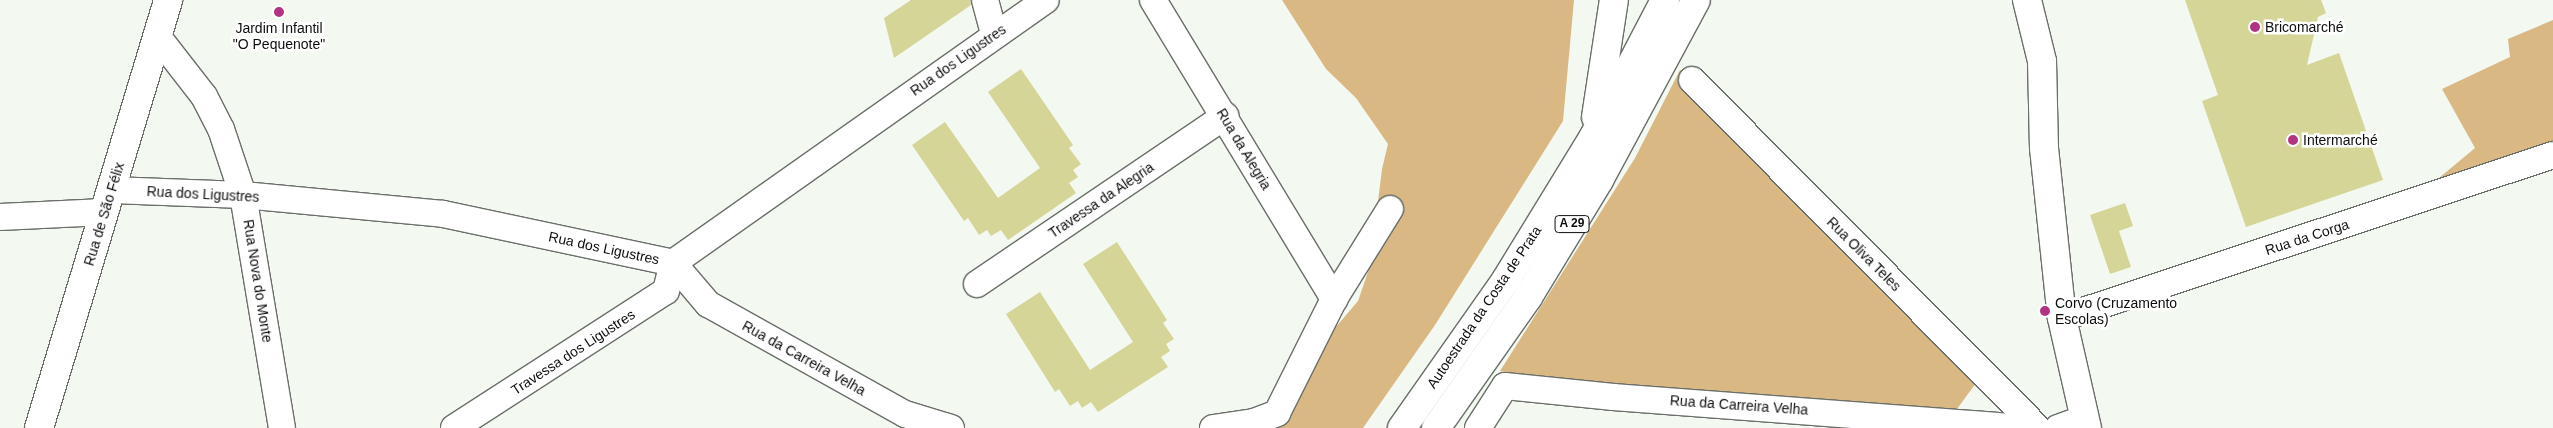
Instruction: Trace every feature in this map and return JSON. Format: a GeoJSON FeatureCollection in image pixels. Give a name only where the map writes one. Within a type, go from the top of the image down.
{"type":"FeatureCollection","features":[{"type":"Feature","properties":{"kind":"main road"},"geometry":{"type":"LineString","coordinates":[[1593,138],[1614,0]]}},
{"type":"Feature","properties":{"kind":"main road","name":"Autoestrada da Costa de Prata"},"geometry":{"type":"LineString","coordinates":[[1402,428],[1506,280],[1593,138],[1666,0]]}},
{"type":"Feature","properties":{"kind":"main road","name":"Autoestrada da Costa de Prata"},"geometry":{"type":"LineString","coordinates":[[1436,428],[1528,296],[1563,238],[1696,0]]}},
{"type":"Feature","properties":{"kind":"main road"},"geometry":{"type":"LineString","coordinates":[[2009,0],[2044,148]]}},
{"type":"Feature","properties":{"kind":"main road"},"geometry":{"type":"LineString","coordinates":[[2027,0],[2042,61],[2044,148],[2062,318],[2085,423]]}},
{"type":"Feature","properties":{"kind":"main road","name":"Rua de São Félix"},"geometry":{"type":"LineString","coordinates":[[39,428],[158,37],[166,1]]}},
{"type":"Feature","properties":{"kind":"street"},"geometry":{"type":"LineString","coordinates":[[985,0],[994,34]]}},
{"type":"Feature","properties":{"kind":"street","name":"Rua dos Ligustres"},"geometry":{"type":"LineString","coordinates":[[0,217],[108,201],[243,196],[443,214],[673,263],[994,34],[1046,0]]}},
{"type":"Feature","properties":{"kind":"street","name":"Rua da Alegria"},"geometry":{"type":"LineString","coordinates":[[1153,0],[1225,116],[1334,300]]}},
{"type":"Feature","properties":{"kind":"street","name":"Rua Nova do Monte"},"geometry":{"type":"LineString","coordinates":[[158,37],[204,96],[221,129],[243,196],[282,428]]}},
{"type":"Feature","properties":{"kind":"street","name":"Rua Oliva Teles"},"geometry":{"type":"LineString","coordinates":[[1692,80],[2038,428]]}},
{"type":"Feature","properties":{"kind":"street","name":"Travessa da Alegria"},"geometry":{"type":"LineString","coordinates":[[977,284],[1225,116]]}},
{"type":"Feature","properties":{"kind":"street","name":"Rua da Corga"},"geometry":{"type":"LineString","coordinates":[[2062,318],[2084,314],[2553,155]]}},
{"type":"Feature","properties":{"kind":"street"},"geometry":{"type":"LineString","coordinates":[[1212,428],[1254,422],[1277,413],[1334,300],[1390,209]]}},
{"type":"Feature","properties":{"kind":"street","name":"Travessa dos Ligustres"},"geometry":{"type":"LineString","coordinates":[[454,428],[666,291],[673,263]]}},
{"type":"Feature","properties":{"kind":"street","name":"Rua da Carreira Velha"},"geometry":{"type":"LineString","coordinates":[[673,263],[708,304],[905,414],[951,428]]}},
{"type":"Feature","properties":{"kind":"street","name":"Rua da Carreira Velha"},"geometry":{"type":"LineString","coordinates":[[1478,428],[1505,386],[1797,418],[2024,428]]}},
{"type":"Feature","properties":{"kind":"street"},"geometry":{"type":"LineString","coordinates":[[2058,428],[2085,423]]}},
{"type":"Feature","properties":{"kind":"shaded area"},"geometry":{"type":"Polygon","coordinates":[[[1282,0],[1574,0],[1563,121],[1435,325],[1363,428],[1270,428],[1318,348],[1358,301],[1370,266],[1382,169],[1388,144],[1356,98],[1326,69],[1282,0]]]}},
{"type":"Feature","properties":{"kind":"shaded area"},"geometry":{"type":"Polygon","coordinates":[[[2553,20],[2553,143],[2495,170],[2439,178],[2475,148],[2442,89],[2510,57],[2508,39],[2553,20]]]}},
{"type":"Feature","properties":{"kind":"shaded area"},"geometry":{"type":"Polygon","coordinates":[[[1680,70],[1718,93],[1984,372],[1949,420],[1620,401],[1500,371],[1635,158],[1680,70]]]}},
{"type":"Feature","properties":{"kind":"building"},"geometry":{"type":"Polygon","coordinates":[[[911,0],[970,0],[971,5],[894,58],[884,18],[911,0]]]}},
{"type":"Feature","properties":{"kind":"building","name":"Intermarché"},"geometry":{"type":"Polygon","coordinates":[[[2185,0],[2321,0],[2326,13],[2318,17],[2307,65],[2339,53],[2383,180],[2246,227],[2202,101],[2218,95],[2185,0]]]}},
{"type":"Feature","properties":{"kind":"building"},"geometry":{"type":"Polygon","coordinates":[[[1021,69],[1073,145],[1069,148],[1081,164],[1073,170],[1078,177],[1069,183],[1076,193],[1008,240],[1001,230],[991,236],[987,230],[979,235],[968,218],[964,221],[912,145],[945,122],[998,198],[1040,168],[988,92],[1021,69]]]}},
{"type":"Feature","properties":{"kind":"building"},"geometry":{"type":"Polygon","coordinates":[[[2125,203],[2133,226],[2119,231],[2131,267],[2110,274],[2090,215],[2125,203]]]}},
{"type":"Feature","properties":{"kind":"building"},"geometry":{"type":"Polygon","coordinates":[[[1117,242],[1167,320],[1163,323],[1174,339],[1166,344],[1170,351],[1161,357],[1168,367],[1098,412],[1091,402],[1082,408],[1078,401],[1070,406],[1059,389],[1055,392],[1006,314],[1040,292],[1090,370],[1133,342],[1083,264],[1117,242]]]}},
{"type":"Feature","properties":{"kind":"place","name":"Jardim Infantil \"O Pequenote\""},"geometry":{"type":"Point","coordinates":[279,12]}},
{"type":"Feature","properties":{"kind":"place","name":"Bricomarché"},"geometry":{"type":"Point","coordinates":[2255,27]}},
{"type":"Feature","properties":{"kind":"place","name":"Intermarché"},"geometry":{"type":"Point","coordinates":[2293,140]}},
{"type":"Feature","properties":{"kind":"place","name":"Corvo (Cruzamento Escolas)"},"geometry":{"type":"Point","coordinates":[2045,311]}}]}
